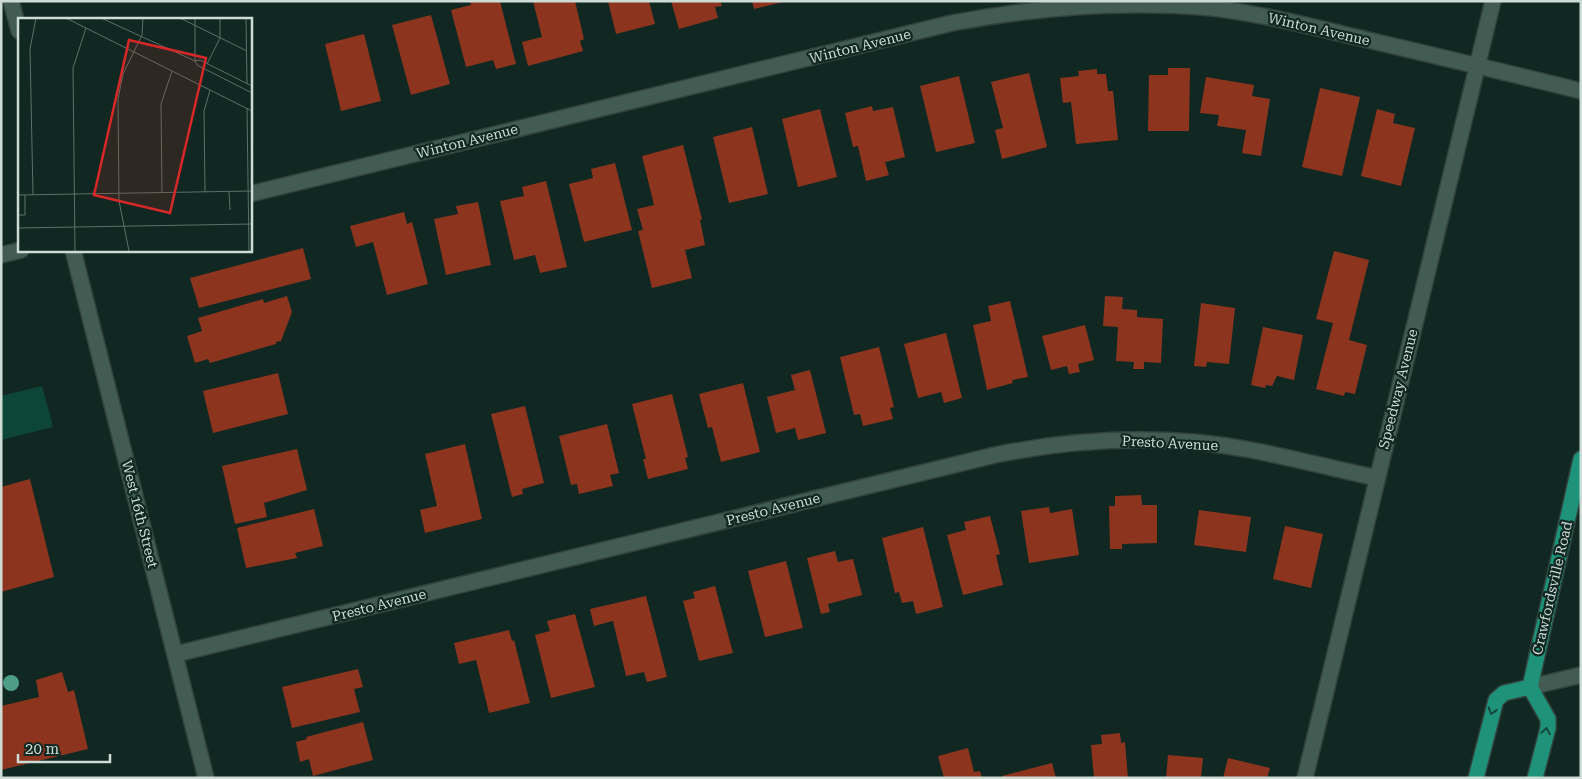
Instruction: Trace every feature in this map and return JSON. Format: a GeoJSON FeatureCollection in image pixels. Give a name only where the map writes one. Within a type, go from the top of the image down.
{"type":"FeatureCollection","features":[{"type":"Feature","properties":{"kind":"main road","name":"Crawfordsville Road"},"geometry":{"type":"LineString","coordinates":[[1530,687],[1581,460]]}},
{"type":"Feature","properties":{"kind":"main road"},"geometry":{"type":"LineString","coordinates":[[1476,778],[1496,700],[1504,693],[1530,687],[1548,719],[1548,728],[1535,778]]}},
{"type":"Feature","properties":{"kind":"street"},"geometry":{"type":"LineString","coordinates":[[11,1],[18,28]]}},
{"type":"Feature","properties":{"kind":"street","name":"Speedway Avenue"},"geometry":{"type":"LineString","coordinates":[[1305,778],[1493,1]]}},
{"type":"Feature","properties":{"kind":"street","name":"Winton Avenue"},"geometry":{"type":"LineString","coordinates":[[251,194],[952,23],[1025,11],[1126,5],[1210,8],[1280,20],[1478,65],[1581,91]]}},
{"type":"Feature","properties":{"kind":"street"},"geometry":{"type":"LineString","coordinates":[[1,256],[18,251]]}},
{"type":"Feature","properties":{"kind":"street","name":"West 16th Street"},"geometry":{"type":"LineString","coordinates":[[73,251],[206,778]]}},
{"type":"Feature","properties":{"kind":"street","name":"Presto Avenue"},"geometry":{"type":"LineString","coordinates":[[176,654],[995,455],[1037,448],[1109,441],[1175,442],[1251,450],[1377,478]]}},
{"type":"Feature","properties":{"kind":"street"},"geometry":{"type":"LineString","coordinates":[[1530,687],[1581,674]]}},
{"type":"Feature","properties":{"kind":"green space"},"geometry":{"type":"Polygon","coordinates":[[[42,386],[53,427],[1,440],[1,396],[42,386]]]}},
{"type":"Feature","properties":{"kind":"building"},"geometry":{"type":"Polygon","coordinates":[[[470,1],[500,1],[516,64],[496,69],[493,60],[466,67],[451,10],[471,5],[470,1]]]}},
{"type":"Feature","properties":{"kind":"building"},"geometry":{"type":"Polygon","coordinates":[[[533,1],[575,1],[584,39],[580,41],[583,51],[528,66],[522,42],[542,37],[533,1]]]}},
{"type":"Feature","properties":{"kind":"building"},"geometry":{"type":"Polygon","coordinates":[[[608,1],[649,1],[655,24],[616,34],[608,1]]]}},
{"type":"Feature","properties":{"kind":"building"},"geometry":{"type":"Polygon","coordinates":[[[671,1],[720,1],[722,6],[715,7],[718,18],[679,29],[671,1]]]}},
{"type":"Feature","properties":{"kind":"building"},"geometry":{"type":"Polygon","coordinates":[[[752,1],[783,1],[783,2],[754,9],[752,1]]]}},
{"type":"Feature","properties":{"kind":"building"},"geometry":{"type":"Polygon","coordinates":[[[431,15],[450,84],[411,95],[392,25],[431,15]]]}},
{"type":"Feature","properties":{"kind":"building"},"geometry":{"type":"Polygon","coordinates":[[[364,34],[381,101],[341,111],[325,44],[364,34]]]}},
{"type":"Feature","properties":{"kind":"building"},"geometry":{"type":"Polygon","coordinates":[[[1168,68],[1190,68],[1189,131],[1148,131],[1149,75],[1168,75],[1168,68]]]}},
{"type":"Feature","properties":{"kind":"building"},"geometry":{"type":"Polygon","coordinates":[[[1097,69],[1097,74],[1106,74],[1108,91],[1113,91],[1118,140],[1076,144],[1071,102],[1063,103],[1060,78],[1079,76],[1078,71],[1097,69]]]}},
{"type":"Feature","properties":{"kind":"building"},"geometry":{"type":"Polygon","coordinates":[[[1029,73],[1047,147],[1002,159],[995,130],[1003,128],[991,82],[1029,73]]]}},
{"type":"Feature","properties":{"kind":"building"},"geometry":{"type":"Polygon","coordinates":[[[959,76],[975,143],[936,152],[920,86],[959,76]]]}},
{"type":"Feature","properties":{"kind":"building"},"geometry":{"type":"Polygon","coordinates":[[[1206,77],[1254,85],[1252,96],[1270,99],[1261,156],[1242,153],[1246,130],[1217,126],[1219,115],[1200,113],[1206,77]]]}},
{"type":"Feature","properties":{"kind":"building"},"geometry":{"type":"Polygon","coordinates":[[[1320,88],[1360,97],[1342,176],[1302,167],[1320,88]]]}},
{"type":"Feature","properties":{"kind":"building"},"geometry":{"type":"Polygon","coordinates":[[[872,106],[873,111],[893,107],[905,157],[885,162],[889,175],[866,181],[858,146],[853,147],[845,113],[872,106]]]}},
{"type":"Feature","properties":{"kind":"building"},"geometry":{"type":"Polygon","coordinates":[[[820,109],[837,177],[798,187],[782,119],[820,109]]]}},
{"type":"Feature","properties":{"kind":"building"},"geometry":{"type":"Polygon","coordinates":[[[1377,109],[1395,114],[1393,123],[1415,128],[1401,186],[1361,176],[1377,109]]]}},
{"type":"Feature","properties":{"kind":"building"},"geometry":{"type":"Polygon","coordinates":[[[752,127],[768,194],[729,203],[713,137],[752,127]]]}},
{"type":"Feature","properties":{"kind":"building"},"geometry":{"type":"Polygon","coordinates":[[[683,145],[702,219],[700,220],[705,245],[685,250],[692,278],[652,288],[638,231],[643,230],[637,209],[654,205],[642,156],[683,145]]]}},
{"type":"Feature","properties":{"kind":"building"},"geometry":{"type":"Polygon","coordinates":[[[615,163],[632,230],[584,242],[569,184],[593,178],[591,169],[615,163]]]}},
{"type":"Feature","properties":{"kind":"building"},"geometry":{"type":"Polygon","coordinates":[[[546,181],[567,267],[540,273],[535,255],[514,260],[500,201],[524,196],[522,187],[546,181]]]}},
{"type":"Feature","properties":{"kind":"building"},"geometry":{"type":"Polygon","coordinates":[[[478,202],[491,265],[446,275],[434,219],[458,214],[456,206],[478,202]]]}},
{"type":"Feature","properties":{"kind":"building"},"geometry":{"type":"Polygon","coordinates":[[[404,212],[407,224],[412,222],[428,284],[387,295],[373,242],[356,247],[350,226],[404,212]]]}},
{"type":"Feature","properties":{"kind":"building"},"geometry":{"type":"Polygon","coordinates":[[[303,248],[311,279],[199,308],[190,278],[303,248]]]}},
{"type":"Feature","properties":{"kind":"building"},"geometry":{"type":"Polygon","coordinates":[[[1334,251],[1369,260],[1349,340],[1367,345],[1355,394],[1345,392],[1344,396],[1316,389],[1333,323],[1316,319],[1334,251]]]}},
{"type":"Feature","properties":{"kind":"building"},"geometry":{"type":"Polygon","coordinates":[[[287,296],[292,312],[281,341],[210,363],[208,359],[195,363],[187,336],[202,331],[198,318],[263,299],[264,303],[287,296]]]}},
{"type":"Feature","properties":{"kind":"building"},"geometry":{"type":"Polygon","coordinates":[[[1105,296],[1123,297],[1122,309],[1137,310],[1137,317],[1163,319],[1161,363],[1144,362],[1144,369],[1133,369],[1134,362],[1116,361],[1118,327],[1103,326],[1105,296]]]}},
{"type":"Feature","properties":{"kind":"building"},"geometry":{"type":"Polygon","coordinates":[[[1010,301],[1028,377],[1012,380],[1013,383],[987,390],[973,325],[991,321],[988,306],[1010,301]]]}},
{"type":"Feature","properties":{"kind":"building"},"geometry":{"type":"Polygon","coordinates":[[[1201,303],[1235,308],[1229,364],[1207,362],[1206,367],[1194,366],[1201,303]]]}},
{"type":"Feature","properties":{"kind":"building"},"geometry":{"type":"Polygon","coordinates":[[[1085,325],[1094,360],[1078,364],[1080,372],[1069,374],[1067,366],[1051,370],[1042,336],[1085,325]]]}},
{"type":"Feature","properties":{"kind":"building"},"geometry":{"type":"Polygon","coordinates":[[[1263,327],[1303,335],[1294,380],[1277,376],[1272,386],[1266,385],[1265,388],[1251,385],[1263,327]]]}},
{"type":"Feature","properties":{"kind":"building"},"geometry":{"type":"Polygon","coordinates":[[[946,333],[962,398],[944,403],[941,392],[918,398],[904,344],[946,333]]]}},
{"type":"Feature","properties":{"kind":"building"},"geometry":{"type":"Polygon","coordinates":[[[879,347],[894,407],[890,408],[893,419],[863,426],[860,414],[854,415],[840,357],[879,347]]]}},
{"type":"Feature","properties":{"kind":"building"},"geometry":{"type":"Polygon","coordinates":[[[810,370],[826,433],[798,440],[795,428],[776,433],[767,397],[795,390],[791,375],[810,370]]]}},
{"type":"Feature","properties":{"kind":"building"},"geometry":{"type":"Polygon","coordinates":[[[278,373],[288,414],[213,433],[203,391],[278,373]]]}},
{"type":"Feature","properties":{"kind":"building"},"geometry":{"type":"Polygon","coordinates":[[[743,383],[760,452],[721,462],[712,427],[708,428],[699,394],[743,383]]]}},
{"type":"Feature","properties":{"kind":"building"},"geometry":{"type":"Polygon","coordinates":[[[672,394],[688,457],[685,458],[688,469],[648,479],[643,459],[646,459],[632,404],[672,394]]]}},
{"type":"Feature","properties":{"kind":"building"},"geometry":{"type":"Polygon","coordinates":[[[525,406],[544,483],[522,489],[523,494],[512,497],[491,414],[525,406]]]}},
{"type":"Feature","properties":{"kind":"building"},"geometry":{"type":"Polygon","coordinates":[[[607,424],[619,473],[610,475],[613,486],[579,494],[577,484],[571,485],[559,436],[607,424]]]}},
{"type":"Feature","properties":{"kind":"building"},"geometry":{"type":"Polygon","coordinates":[[[465,444],[482,519],[425,533],[420,510],[437,506],[425,454],[465,444]]]}},
{"type":"Feature","properties":{"kind":"building"},"geometry":{"type":"Polygon","coordinates":[[[297,449],[307,490],[264,503],[267,517],[235,524],[222,466],[297,449]]]}},
{"type":"Feature","properties":{"kind":"building"},"geometry":{"type":"Polygon","coordinates":[[[30,479],[54,577],[1,592],[1,487],[30,479]]]}},
{"type":"Feature","properties":{"kind":"building"},"geometry":{"type":"Polygon","coordinates":[[[1141,495],[1142,505],[1157,505],[1157,543],[1122,544],[1122,549],[1110,549],[1109,506],[1115,506],[1115,496],[1141,495]]]}},
{"type":"Feature","properties":{"kind":"building"},"geometry":{"type":"Polygon","coordinates":[[[1049,507],[1050,513],[1072,509],[1079,555],[1029,563],[1021,511],[1049,507]]]}},
{"type":"Feature","properties":{"kind":"building"},"geometry":{"type":"Polygon","coordinates":[[[314,509],[323,546],[295,553],[297,558],[246,568],[237,528],[314,509]]]}},
{"type":"Feature","properties":{"kind":"building"},"geometry":{"type":"Polygon","coordinates":[[[1199,510],[1251,517],[1246,552],[1194,545],[1199,510]]]}},
{"type":"Feature","properties":{"kind":"building"},"geometry":{"type":"Polygon","coordinates":[[[990,516],[1000,554],[996,555],[1003,585],[963,595],[947,535],[966,530],[964,522],[990,516]]]}},
{"type":"Feature","properties":{"kind":"building"},"geometry":{"type":"Polygon","coordinates":[[[1285,526],[1323,534],[1311,588],[1273,579],[1285,526]]]}},
{"type":"Feature","properties":{"kind":"building"},"geometry":{"type":"Polygon","coordinates":[[[923,527],[943,607],[916,614],[913,601],[902,603],[899,592],[895,593],[882,538],[923,527]]]}},
{"type":"Feature","properties":{"kind":"building"},"geometry":{"type":"Polygon","coordinates":[[[835,551],[838,562],[853,559],[862,595],[828,604],[830,612],[821,614],[807,558],[835,551]]]}},
{"type":"Feature","properties":{"kind":"building"},"geometry":{"type":"Polygon","coordinates":[[[786,561],[803,628],[765,637],[748,571],[786,561]]]}},
{"type":"Feature","properties":{"kind":"building"},"geometry":{"type":"Polygon","coordinates":[[[715,586],[733,653],[699,661],[683,601],[695,598],[693,592],[715,586]]]}},
{"type":"Feature","properties":{"kind":"building"},"geometry":{"type":"Polygon","coordinates":[[[646,596],[667,677],[647,682],[644,672],[626,676],[613,621],[594,626],[590,609],[646,596]]]}},
{"type":"Feature","properties":{"kind":"building"},"geometry":{"type":"Polygon","coordinates":[[[575,614],[595,687],[551,698],[535,635],[550,631],[547,621],[575,614]]]}},
{"type":"Feature","properties":{"kind":"building"},"geometry":{"type":"Polygon","coordinates":[[[509,630],[512,641],[514,640],[530,703],[489,713],[476,660],[459,664],[454,643],[509,630]]]}},
{"type":"Feature","properties":{"kind":"building"},"geometry":{"type":"Polygon","coordinates":[[[358,669],[363,687],[354,689],[360,712],[292,728],[282,687],[358,669]]]}},
{"type":"Feature","properties":{"kind":"building"},"geometry":{"type":"Polygon","coordinates":[[[62,672],[68,692],[74,690],[88,749],[1,770],[1,706],[39,697],[36,680],[62,672]]]}},
{"type":"Feature","properties":{"kind":"building"},"geometry":{"type":"Polygon","coordinates":[[[363,722],[373,760],[313,776],[309,759],[300,762],[296,742],[307,739],[306,737],[363,722]]]}},
{"type":"Feature","properties":{"kind":"building"},"geometry":{"type":"Polygon","coordinates":[[[1120,733],[1121,743],[1125,742],[1128,778],[1094,778],[1091,745],[1102,744],[1101,735],[1120,733]]]}},
{"type":"Feature","properties":{"kind":"building"},"geometry":{"type":"Polygon","coordinates":[[[968,748],[974,772],[980,771],[982,778],[944,778],[938,756],[968,748]]]}},
{"type":"Feature","properties":{"kind":"building"},"geometry":{"type":"Polygon","coordinates":[[[1168,755],[1203,758],[1201,778],[1166,778],[1168,755]]]}},
{"type":"Feature","properties":{"kind":"building"},"geometry":{"type":"Polygon","coordinates":[[[1228,758],[1270,768],[1267,778],[1223,778],[1228,758]]]}},
{"type":"Feature","properties":{"kind":"building"},"geometry":{"type":"Polygon","coordinates":[[[1052,763],[1056,778],[1002,778],[1002,776],[1052,763]]]}}]}
